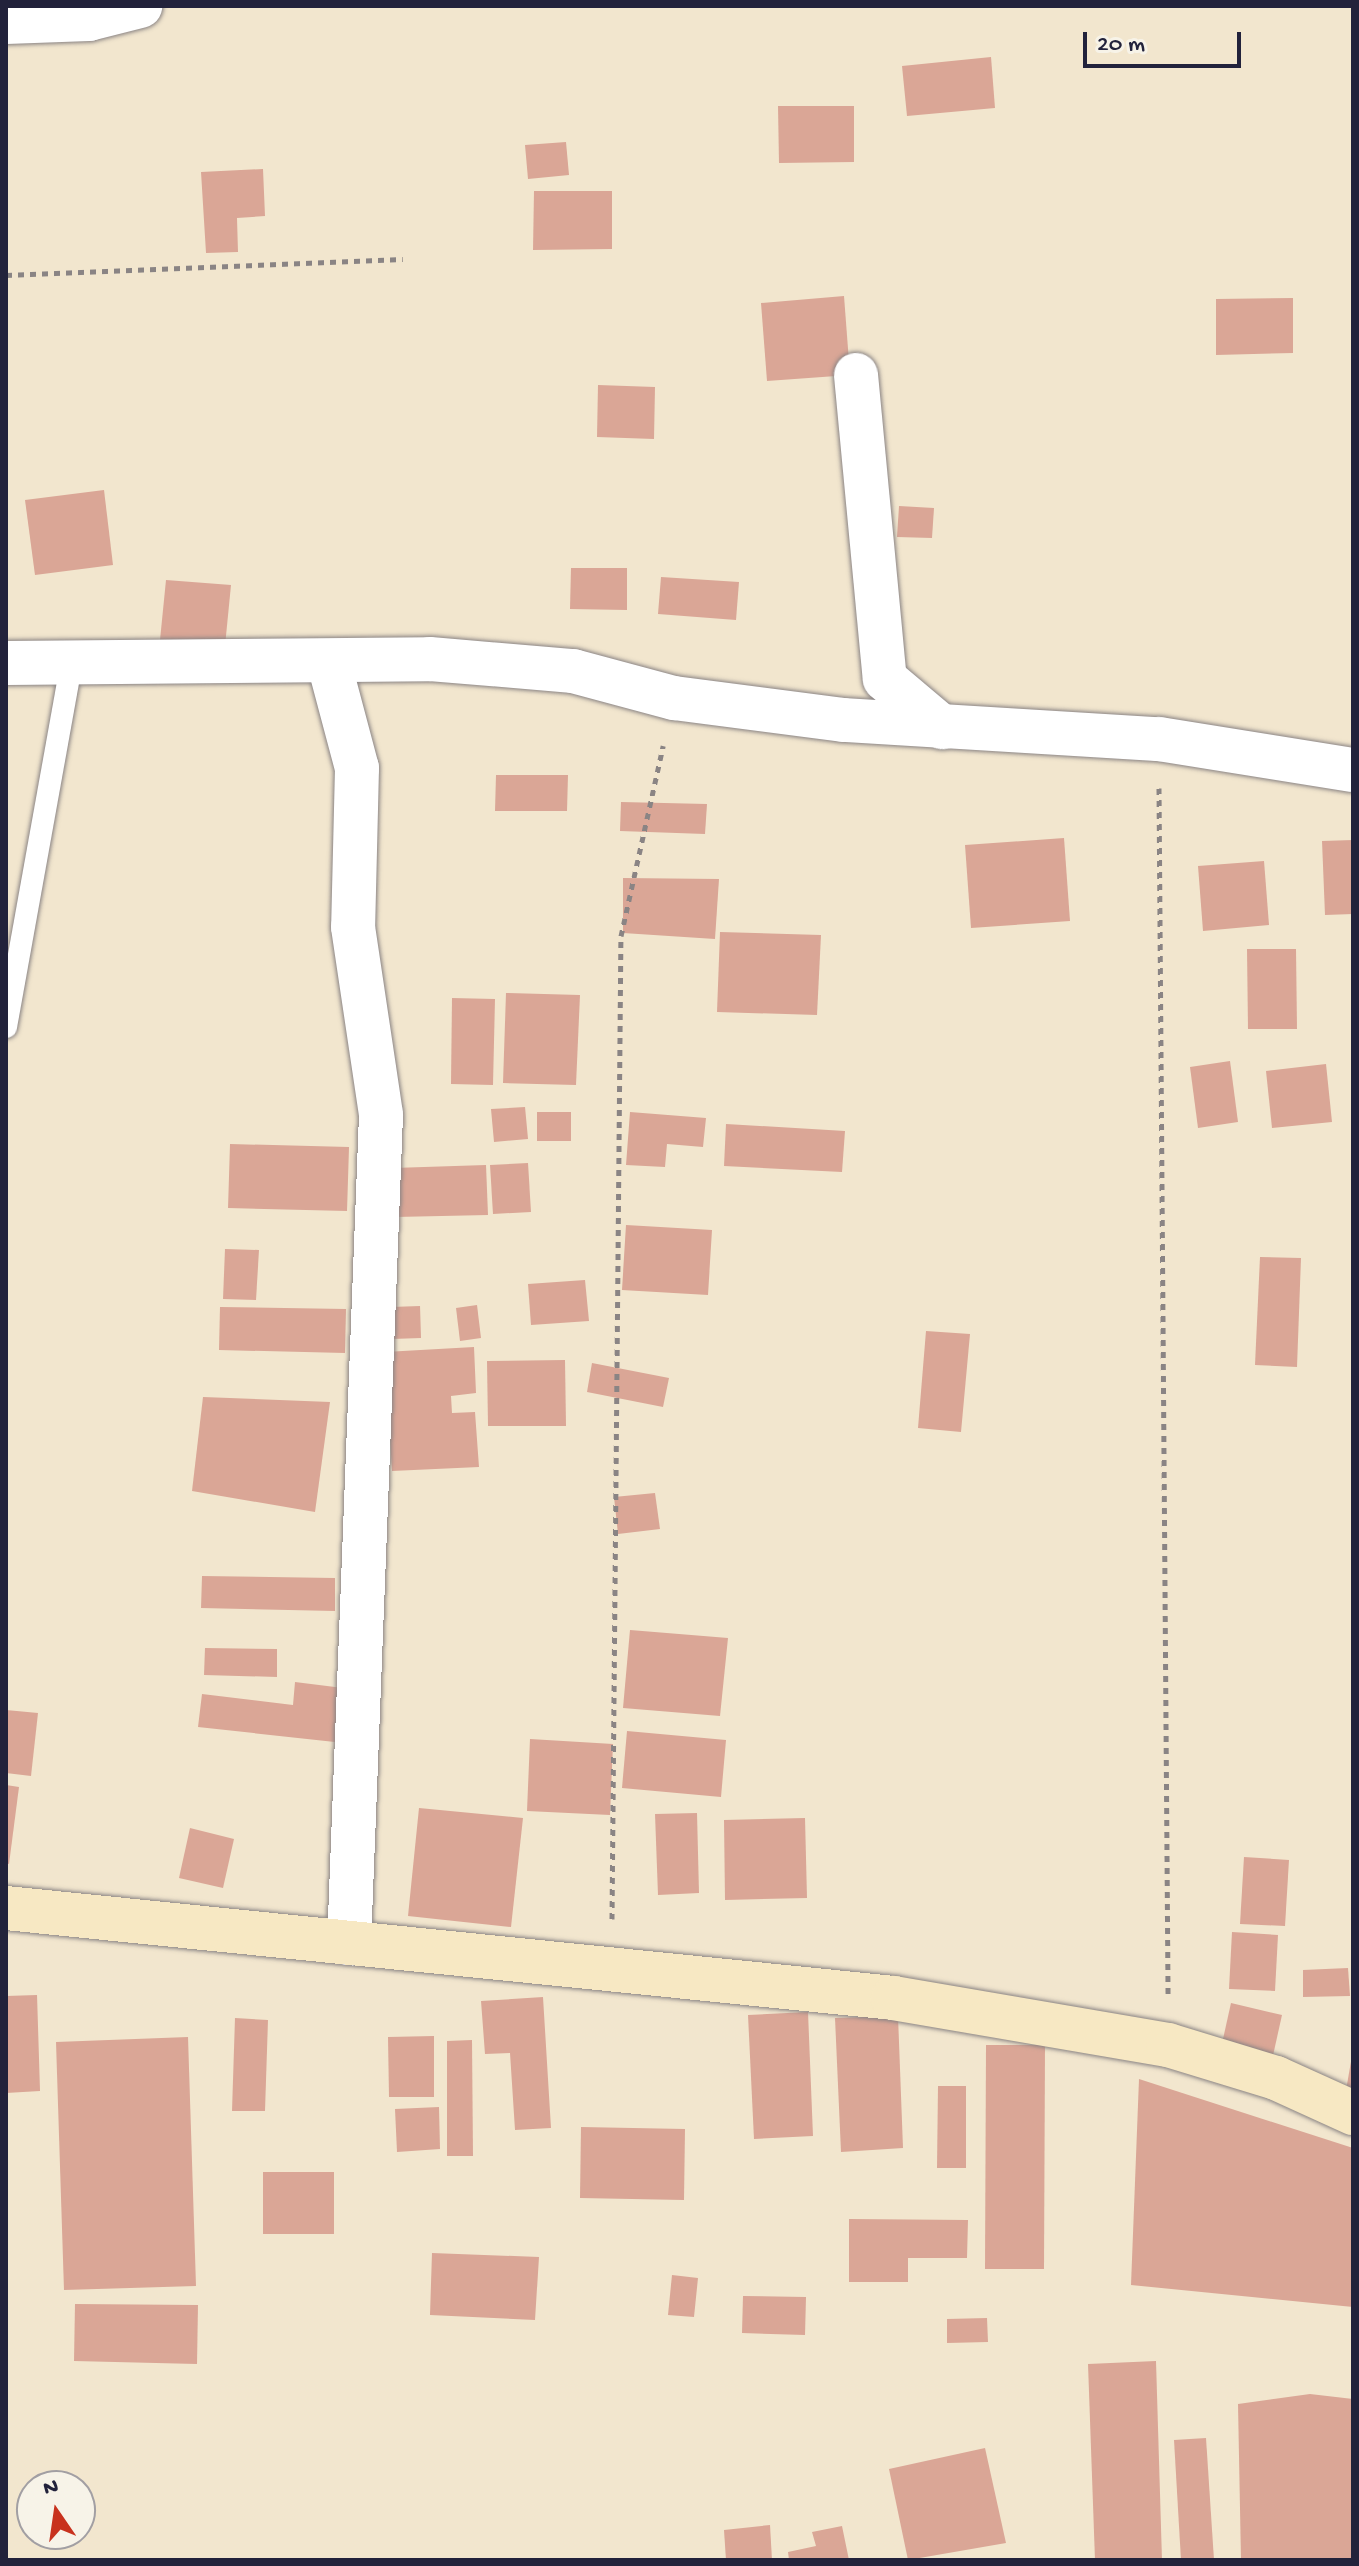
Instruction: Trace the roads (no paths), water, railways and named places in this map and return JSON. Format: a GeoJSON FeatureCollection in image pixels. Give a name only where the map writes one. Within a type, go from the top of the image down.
{"type":"FeatureCollection","features":[{"type":"Feature","properties":{"kind":"main road"},"geometry":{"type":"LineString","coordinates":[[6,1908],[349,1943],[612,1975],[893,1998],[1168,2045],[1276,2078],[1353,2113]]}},
{"type":"Feature","properties":{"kind":"street"},"geometry":{"type":"LineString","coordinates":[[6,22],[89,19],[140,6]]}},
{"type":"Feature","properties":{"kind":"street"},"geometry":{"type":"LineString","coordinates":[[856,375],[885,679],[942,727]]}},
{"type":"Feature","properties":{"kind":"street"},"geometry":{"type":"LineString","coordinates":[[6,663],[72,660],[329,663],[430,659],[573,671],[674,698],[942,727],[1159,739],[1353,770]]}},
{"type":"Feature","properties":{"kind":"street"},"geometry":{"type":"LineString","coordinates":[[329,663],[357,768],[353,927],[381,1115],[349,1943]]}},
{"type":"Feature","properties":{"kind":"lane"},"geometry":{"type":"LineString","coordinates":[[6,1027],[72,660]]}}]}
